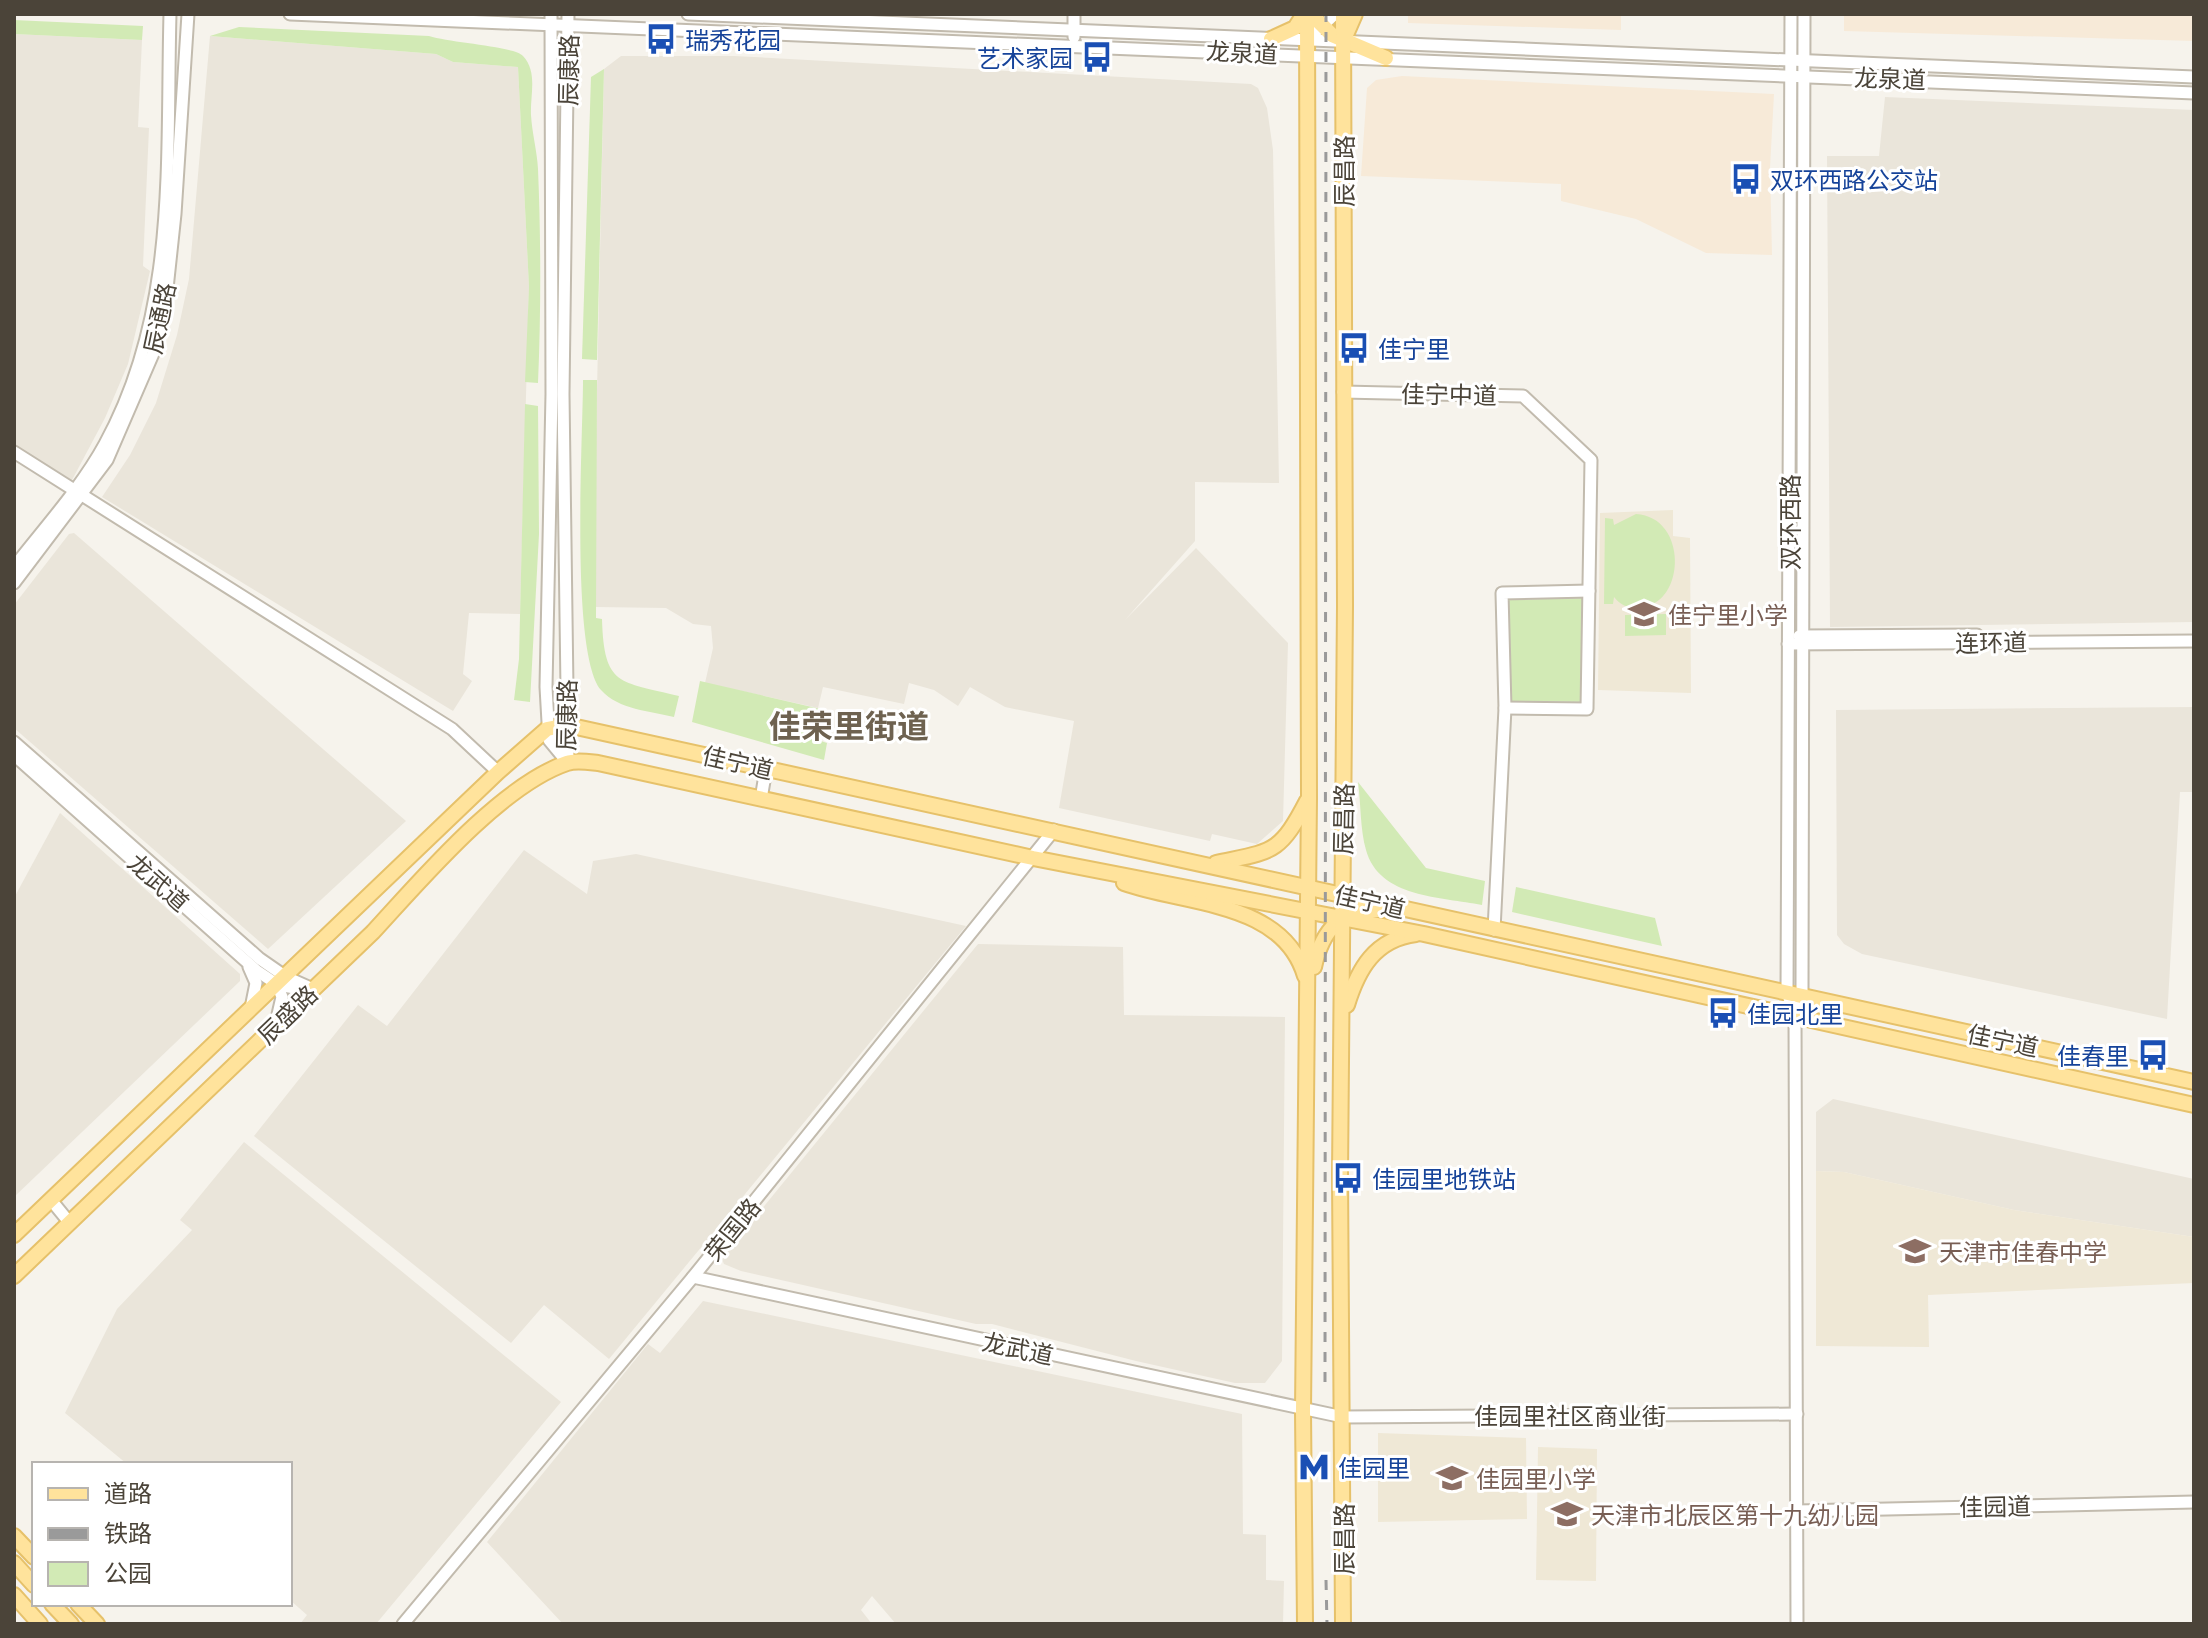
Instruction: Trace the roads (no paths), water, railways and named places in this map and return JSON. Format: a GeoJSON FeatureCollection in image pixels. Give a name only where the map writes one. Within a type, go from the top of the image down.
{"type":"FeatureCollection","features":[{"type":"Feature","properties":{"kind":"main road","name":"辰昌路"},"geometry":{"type":"LineString","coordinates":[[1343,14],[1343,1017],[1340,1175],[1343,1624]]}},
{"type":"Feature","properties":{"kind":"main road"},"geometry":{"type":"LineString","coordinates":[[1343,41],[1355,14]]}},
{"type":"Feature","properties":{"kind":"main road"},"geometry":{"type":"LineString","coordinates":[[1303,16],[1343,41],[1386,58]]}},
{"type":"Feature","properties":{"kind":"main road"},"geometry":{"type":"LineString","coordinates":[[1271,46],[1303,16]]}},
{"type":"Feature","properties":{"kind":"main road"},"geometry":{"type":"LineString","coordinates":[[1303,16],[1306,48]]}},
{"type":"Feature","properties":{"kind":"main road","name":"辰昌路"},"geometry":{"type":"LineString","coordinates":[[1305,1624],[1303,1411],[1309,992],[1306,48]]}},
{"type":"Feature","properties":{"kind":"main road","name":"佳宁道"},"geometry":{"type":"LineString","coordinates":[[547,729],[567,725],[2194,1082]]}},
{"type":"Feature","properties":{"kind":"main road","name":"辰盛路"},"geometry":{"type":"LineString","coordinates":[[14,1235],[498,772],[547,729]]}},
{"type":"Feature","properties":{"kind":"main road","name":"佳宁道"},"geometry":{"type":"LineString","coordinates":[[568,763],[598,763],[1033,858],[1424,934],[2194,1105]]}},
{"type":"Feature","properties":{"kind":"main road","name":"辰盛路"},"geometry":{"type":"LineString","coordinates":[[14,1276],[275,1026],[488,815],[528,784],[568,763]]}},
{"type":"Feature","properties":{"kind":"main road"},"geometry":{"type":"LineString","coordinates":[[1208,865],[1252,856],[1279,845],[1290,834],[1309,798]]}},
{"type":"Feature","properties":{"kind":"main road"},"geometry":{"type":"LineString","coordinates":[[1091,869],[1137,887],[1239,914],[1272,928],[1290,946],[1309,992]]}},
{"type":"Feature","properties":{"kind":"main road"},"geometry":{"type":"LineString","coordinates":[[1309,992],[1322,939],[1342,917],[1363,910],[1413,911]]}},
{"type":"Feature","properties":{"kind":"main road"},"geometry":{"type":"LineString","coordinates":[[1343,1017],[1356,979],[1377,949],[1403,936],[1424,934]]}},
{"type":"Feature","properties":{"kind":"main road"},"geometry":{"type":"LineString","coordinates":[[14,1536],[32,1555]]}},
{"type":"Feature","properties":{"kind":"main road"},"geometry":{"type":"LineString","coordinates":[[14,1563],[32,1583]]}},
{"type":"Feature","properties":{"kind":"main road"},"geometry":{"type":"LineString","coordinates":[[14,1595],[36,1619]]}},
{"type":"Feature","properties":{"kind":"main road"},"geometry":{"type":"LineString","coordinates":[[54,1606],[71,1624]]}},
{"type":"Feature","properties":{"kind":"main road"},"geometry":{"type":"LineString","coordinates":[[80,1606],[97,1624]]}},
{"type":"Feature","properties":{"kind":"street","name":"辰通路"},"geometry":{"type":"LineString","coordinates":[[14,567],[80,491],[134,382],[156,306],[165,213],[170,14]]}},
{"type":"Feature","properties":{"kind":"street","name":"辰通路"},"geometry":{"type":"LineString","coordinates":[[14,583],[124,427],[160,331],[175,214],[188,14]]}},
{"type":"Feature","properties":{"kind":"street","name":"龙泉道"},"geometry":{"type":"LineString","coordinates":[[290,14],[568,20],[1074,44],[1271,46]]}},
{"type":"Feature","properties":{"kind":"street","name":"龙泉道"},"geometry":{"type":"LineString","coordinates":[[688,14],[1074,30],[1271,46]]}},
{"type":"Feature","properties":{"kind":"street"},"geometry":{"type":"LineString","coordinates":[[1074,14],[1074,44]]}},
{"type":"Feature","properties":{"kind":"street"},"geometry":{"type":"LineString","coordinates":[[1271,46],[1306,48],[1335,14]]}},
{"type":"Feature","properties":{"kind":"street","name":"双环西路"},"geometry":{"type":"LineString","coordinates":[[1791,14],[1788,640],[1794,994]]}},
{"type":"Feature","properties":{"kind":"street","name":"双环西路"},"geometry":{"type":"LineString","coordinates":[[1794,994],[1805,640],[1804,14]]}},
{"type":"Feature","properties":{"kind":"street","name":"辰康路"},"geometry":{"type":"LineString","coordinates":[[551,20],[552,394],[547,729],[549,740],[568,763]]}},
{"type":"Feature","properties":{"kind":"street","name":"辰康路"},"geometry":{"type":"LineString","coordinates":[[568,20],[563,394],[568,763]]}},
{"type":"Feature","properties":{"kind":"street","name":"龙泉道"},"geometry":{"type":"LineString","coordinates":[[1306,48],[1343,41],[2194,77]]}},
{"type":"Feature","properties":{"kind":"street","name":"龙泉道"},"geometry":{"type":"LineString","coordinates":[[1306,48],[1344,56],[2194,93]]}},
{"type":"Feature","properties":{"kind":"street","name":"佳宁中道"},"geometry":{"type":"LineString","coordinates":[[1343,392],[1523,396],[1591,460],[1587,709],[1505,708]]}},
{"type":"Feature","properties":{"kind":"street"},"geometry":{"type":"LineString","coordinates":[[14,452],[452,729],[498,772]]}},
{"type":"Feature","properties":{"kind":"street"},"geometry":{"type":"LineString","coordinates":[[1494,930],[1505,708],[1502,593],[1589,591]]}},
{"type":"Feature","properties":{"kind":"street","name":"连环道"},"geometry":{"type":"LineString","coordinates":[[1805,640],[2194,634]]}},
{"type":"Feature","properties":{"kind":"street","name":"连环道"},"geometry":{"type":"LineString","coordinates":[[1788,640],[2194,641]]}},
{"type":"Feature","properties":{"kind":"street"},"geometry":{"type":"LineString","coordinates":[[14,742],[282,981],[282,1006],[275,1026]]}},
{"type":"Feature","properties":{"kind":"street","name":"龙武道"},"geometry":{"type":"LineString","coordinates":[[14,755],[244,960],[282,981],[313,989]]}},
{"type":"Feature","properties":{"kind":"street"},"geometry":{"type":"LineString","coordinates":[[761,799],[766,769]]}},
{"type":"Feature","properties":{"kind":"street","name":"荣国路"},"geometry":{"type":"LineString","coordinates":[[403,1624],[693,1277],[1054,830]]}},
{"type":"Feature","properties":{"kind":"street"},"geometry":{"type":"LineString","coordinates":[[244,960],[256,983],[256,997],[249,1013]]}},
{"type":"Feature","properties":{"kind":"street"},"geometry":{"type":"LineString","coordinates":[[1794,994],[1797,1624]]}},
{"type":"Feature","properties":{"kind":"street"},"geometry":{"type":"LineString","coordinates":[[51,1200],[69,1222]]}},
{"type":"Feature","properties":{"kind":"street","name":"龙武道"},"geometry":{"type":"LineString","coordinates":[[693,1277],[1303,1411],[1343,1417]]}},
{"type":"Feature","properties":{"kind":"street","name":"佳园里社区商业街"},"geometry":{"type":"LineString","coordinates":[[1343,1417],[1797,1414]]}},
{"type":"Feature","properties":{"kind":"street","name":"佳园道"},"geometry":{"type":"LineString","coordinates":[[1797,1511],[2194,1502]]}},
{"type":"Feature","properties":{"kind":"railway"},"geometry":{"type":"LineString","coordinates":[[1325,1382],[1326,14]]}},
{"type":"Feature","properties":{"kind":"railway"},"geometry":{"type":"LineString","coordinates":[[1326,1580],[1327,1624]]}},
{"type":"Feature","properties":{"kind":"place","name":"瑞秀花园"},"geometry":{"type":"Point","coordinates":[661,39]}},
{"type":"Feature","properties":{"kind":"place","name":"艺术家园"},"geometry":{"type":"Point","coordinates":[1097,57]}},
{"type":"Feature","properties":{"kind":"place","name":"双环西路公交站"},"geometry":{"type":"Point","coordinates":[1746,179]}},
{"type":"Feature","properties":{"kind":"place","name":"佳宁里"},"geometry":{"type":"Point","coordinates":[1354,348]}},
{"type":"Feature","properties":{"kind":"place","name":"佳宁里小学"},"geometry":{"type":"Point","coordinates":[1644,614]}},
{"type":"Feature","properties":{"kind":"place","name":"佳园北里"},"geometry":{"type":"Point","coordinates":[1723,1013]}},
{"type":"Feature","properties":{"kind":"place","name":"佳春里"},"geometry":{"type":"Point","coordinates":[2153,1055]}},
{"type":"Feature","properties":{"kind":"place","name":"佳园里地铁站"},"geometry":{"type":"Point","coordinates":[1348,1178]}},
{"type":"Feature","properties":{"kind":"place","name":"天津市佳春中学"},"geometry":{"type":"Point","coordinates":[1915,1251]}},
{"type":"Feature","properties":{"kind":"place","name":"佳园里"},"geometry":{"type":"Point","coordinates":[1314,1467]}},
{"type":"Feature","properties":{"kind":"place","name":"佳园里小学"},"geometry":{"type":"Point","coordinates":[1452,1478]}},
{"type":"Feature","properties":{"kind":"place","name":"天津市北辰区第十九幼儿园"},"geometry":{"type":"Point","coordinates":[1567,1514]}},
{"type":"Feature","properties":{"kind":"district","name":"佳荣里街道"},"geometry":{"type":"Point","coordinates":[849,725]}}]}
